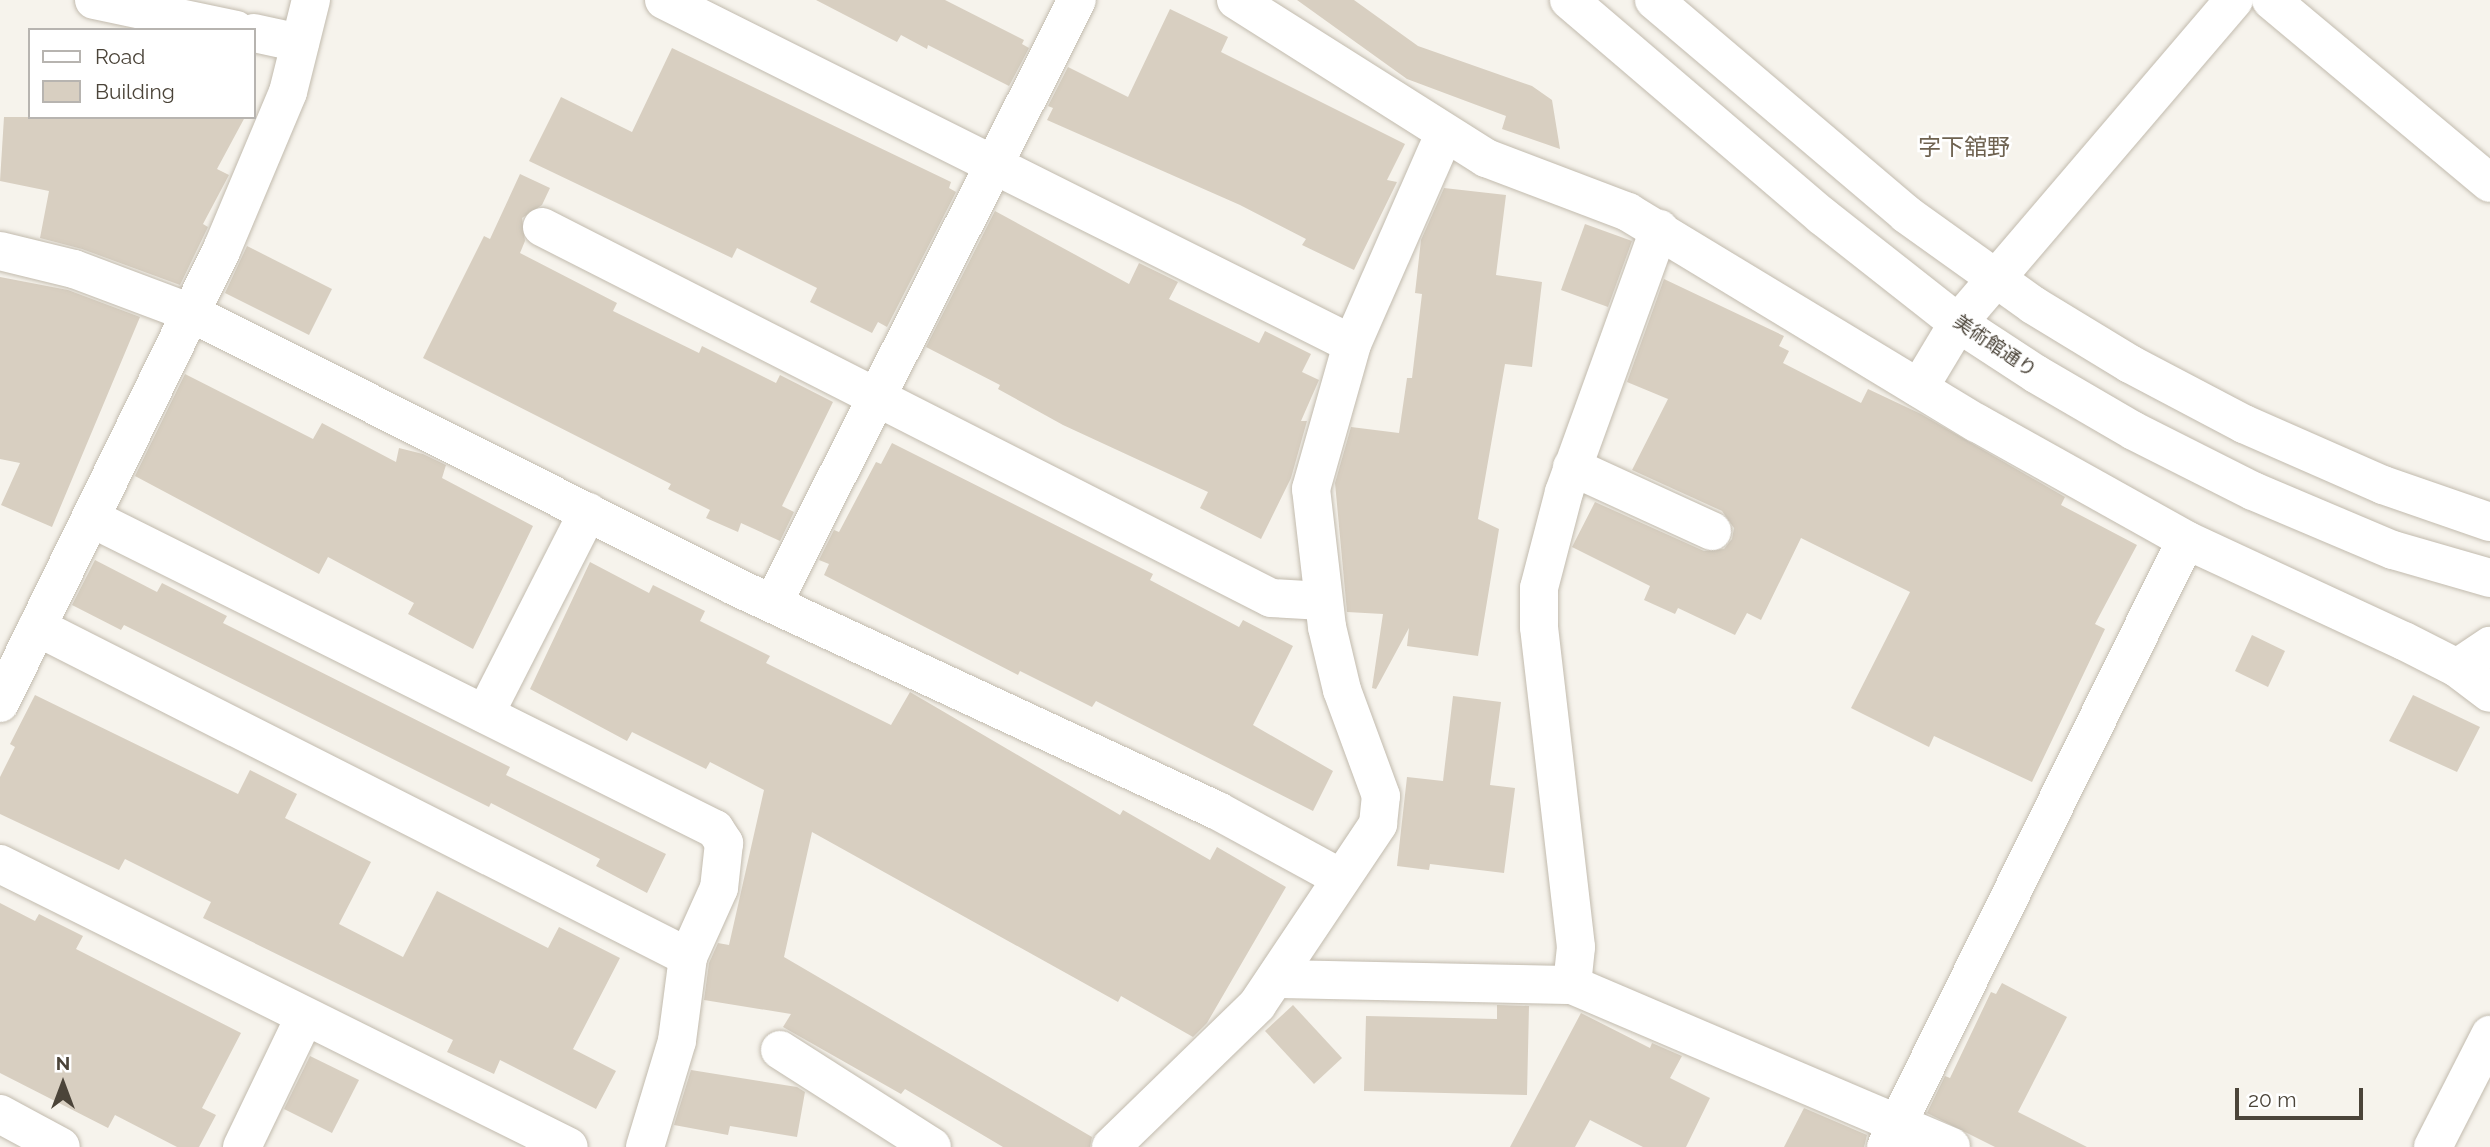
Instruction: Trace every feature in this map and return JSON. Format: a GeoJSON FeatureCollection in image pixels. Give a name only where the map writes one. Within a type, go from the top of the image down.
{"type":"FeatureCollection","features":[{"type":"Feature","properties":{"kind":"street"},"geometry":{"type":"LineString","coordinates":[[94,0],[227,28]]}},
{"type":"Feature","properties":{"kind":"street"},"geometry":{"type":"LineString","coordinates":[[0,703],[191,313],[288,92],[311,0]]}},
{"type":"Feature","properties":{"kind":"street"},"geometry":{"type":"LineString","coordinates":[[664,0],[1352,344]]}},
{"type":"Feature","properties":{"kind":"street"},"geometry":{"type":"LineString","coordinates":[[772,603],[1077,0]]}},
{"type":"Feature","properties":{"kind":"street"},"geometry":{"type":"LineString","coordinates":[[1236,0],[1282,12],[1444,134],[1486,158],[1628,212],[1919,388],[2186,540],[2457,668],[2490,693]]}},
{"type":"Feature","properties":{"kind":"street","name":"美術館通り"},"geometry":{"type":"LineString","coordinates":[[1569,0],[1822,216],[1958,323],[2134,431],[2253,491],[2393,550],[2490,578]]}},
{"type":"Feature","properties":{"kind":"street"},"geometry":{"type":"LineString","coordinates":[[1654,0],[1906,214],[1996,279],[2130,363],[2244,424],[2383,485],[2490,522]]}},
{"type":"Feature","properties":{"kind":"street"},"geometry":{"type":"LineString","coordinates":[[1919,388],[1958,323],[2234,0]]}},
{"type":"Feature","properties":{"kind":"street"},"geometry":{"type":"LineString","coordinates":[[2271,0],[2490,183]]}},
{"type":"Feature","properties":{"kind":"street"},"geometry":{"type":"LineString","coordinates":[[256,33],[300,43]]}},
{"type":"Feature","properties":{"kind":"street"},"geometry":{"type":"LineString","coordinates":[[1111,1147],[1257,1005],[1341,878],[1368,844],[1378,824],[1381,796],[1342,690],[1323,600],[1311,489],[1352,344],[1444,134]]}},
{"type":"Feature","properties":{"kind":"street"},"geometry":{"type":"LineString","coordinates":[[542,227],[1271,598],[1309,603],[1323,600]]}},
{"type":"Feature","properties":{"kind":"street"},"geometry":{"type":"LineString","coordinates":[[1572,985],[1576,947],[1538,608],[1546,559],[1572,467],[1658,229]]}},
{"type":"Feature","properties":{"kind":"street"},"geometry":{"type":"LineString","coordinates":[[0,251],[74,270],[191,313],[772,603],[1218,811],[1341,878]]}},
{"type":"Feature","properties":{"kind":"street"},"geometry":{"type":"LineString","coordinates":[[1572,467],[1712,531]]}},
{"type":"Feature","properties":{"kind":"street"},"geometry":{"type":"LineString","coordinates":[[485,714],[588,512]]}},
{"type":"Feature","properties":{"kind":"street"},"geometry":{"type":"LineString","coordinates":[[91,518],[715,829],[724,843],[719,888],[688,957],[677,1041],[645,1147]]}},
{"type":"Feature","properties":{"kind":"street"},"geometry":{"type":"LineString","coordinates":[[1891,1134],[2186,540]]}},
{"type":"Feature","properties":{"kind":"street"},"geometry":{"type":"LineString","coordinates":[[37,627],[688,957]]}},
{"type":"Feature","properties":{"kind":"street"},"geometry":{"type":"LineString","coordinates":[[2457,668],[2490,646]]}},
{"type":"Feature","properties":{"kind":"street"},"geometry":{"type":"LineString","coordinates":[[0,864],[569,1147]]}},
{"type":"Feature","properties":{"kind":"street"},"geometry":{"type":"LineString","coordinates":[[1276,979],[1572,985],[1891,1134],[1951,1147]]}},
{"type":"Feature","properties":{"kind":"street"},"geometry":{"type":"LineString","coordinates":[[242,1147],[305,1016]]}},
{"type":"Feature","properties":{"kind":"street"},"geometry":{"type":"LineString","coordinates":[[2433,1147],[2490,1035]]}},
{"type":"Feature","properties":{"kind":"street"},"geometry":{"type":"LineString","coordinates":[[780,1050],[932,1147]]}},
{"type":"Feature","properties":{"kind":"street"},"geometry":{"type":"LineString","coordinates":[[0,1114],[61,1147]]}},
{"type":"Feature","properties":{"kind":"building"},"geometry":{"type":"Polygon","coordinates":[[[816,0],[945,0],[1024,40],[1022,44],[1029,48],[1009,86],[928,45],[927,49],[901,35],[897,42],[816,0]]]}},
{"type":"Feature","properties":{"kind":"building"},"geometry":{"type":"Polygon","coordinates":[[[1297,0],[1354,0],[1418,46],[1532,86],[1552,100],[1560,149],[1502,129],[1506,116],[1407,79],[1297,0]]]}},
{"type":"Feature","properties":{"kind":"building"},"geometry":{"type":"Polygon","coordinates":[[[1170,9],[1228,37],[1221,52],[1405,144],[1387,180],[1397,182],[1354,270],[1302,245],[1306,239],[1240,205],[1047,120],[1053,108],[1048,106],[1068,67],[1128,97],[1170,9]]]}},
{"type":"Feature","properties":{"kind":"building"},"geometry":{"type":"Polygon","coordinates":[[[672,48],[951,182],[949,188],[956,192],[887,327],[878,322],[872,333],[810,302],[817,288],[737,248],[732,258],[529,161],[561,97],[632,132],[672,48]]]}},
{"type":"Feature","properties":{"kind":"building"},"geometry":{"type":"Polygon","coordinates":[[[4,117],[244,119],[217,169],[229,175],[203,224],[208,227],[180,285],[82,249],[40,238],[49,191],[0,181],[4,117]]]}},
{"type":"Feature","properties":{"kind":"building"},"geometry":{"type":"Polygon","coordinates":[[[520,174],[550,188],[542,205],[522,218],[525,241],[520,253],[617,303],[613,311],[699,353],[702,346],[776,383],[780,375],[833,402],[782,506],[794,512],[780,541],[741,523],[738,532],[706,518],[710,510],[668,489],[671,484],[423,358],[484,236],[490,239],[520,174]]]}},
{"type":"Feature","properties":{"kind":"building"},"geometry":{"type":"Polygon","coordinates":[[[1444,188],[1506,195],[1496,275],[1542,282],[1532,367],[1505,364],[1478,519],[1499,529],[1478,656],[1407,646],[1409,628],[1376,689],[1372,688],[1383,614],[1347,612],[1335,483],[1351,427],[1399,433],[1407,378],[1412,378],[1422,294],[1415,293],[1421,240],[1444,188]]]}},
{"type":"Feature","properties":{"kind":"building"},"geometry":{"type":"Polygon","coordinates":[[[995,211],[1129,284],[1139,263],[1178,282],[1169,299],[1259,343],[1265,331],[1311,354],[1302,372],[1319,380],[1301,421],[1307,421],[1291,478],[1261,539],[1200,508],[1208,492],[1063,425],[998,389],[1000,385],[926,347],[995,211]]]}},
{"type":"Feature","properties":{"kind":"building"},"geometry":{"type":"Polygon","coordinates":[[[1585,224],[1632,241],[1608,307],[1561,290],[1585,224]]]}},
{"type":"Feature","properties":{"kind":"building"},"geometry":{"type":"Polygon","coordinates":[[[247,246],[332,289],[309,335],[225,293],[247,246]]]}},
{"type":"Feature","properties":{"kind":"building"},"geometry":{"type":"Polygon","coordinates":[[[0,277],[68,290],[140,317],[52,527],[1,505],[20,463],[0,459],[0,277]]]}},
{"type":"Feature","properties":{"kind":"building"},"geometry":{"type":"Polygon","coordinates":[[[1664,279],[1784,336],[1779,346],[1789,351],[1783,363],[1861,403],[1868,389],[1921,414],[2065,497],[2061,505],[2137,545],[2095,624],[2105,629],[2032,782],[1934,736],[1929,747],[1851,708],[1910,592],[1801,538],[1761,620],[1747,613],[1735,635],[1678,608],[1675,614],[1644,600],[1650,586],[1572,547],[1595,502],[1704,551],[1724,549],[1732,539],[1734,528],[1722,511],[1632,470],[1668,399],[1627,382],[1664,279]]]}},
{"type":"Feature","properties":{"kind":"building"},"geometry":{"type":"Polygon","coordinates":[[[185,374],[313,439],[322,423],[396,462],[399,448],[423,454],[446,465],[442,478],[533,526],[473,649],[408,614],[414,603],[328,557],[319,574],[135,476],[185,374]]]}},
{"type":"Feature","properties":{"kind":"building"},"geometry":{"type":"Polygon","coordinates":[[[892,443],[1153,574],[1150,580],[1239,627],[1243,620],[1293,646],[1253,725],[1333,771],[1313,811],[1096,701],[1092,707],[1020,671],[1018,675],[824,575],[829,564],[819,560],[834,530],[839,532],[876,462],[881,464],[892,443]]]}},
{"type":"Feature","properties":{"kind":"building"},"geometry":{"type":"Polygon","coordinates":[[[95,560],[157,592],[162,583],[227,616],[223,623],[510,767],[506,775],[666,854],[647,893],[596,866],[600,859],[491,803],[489,807],[124,625],[121,630],[72,605],[95,560]]]}},
{"type":"Feature","properties":{"kind":"building"},"geometry":{"type":"Polygon","coordinates":[[[590,562],[649,593],[653,585],[705,611],[700,621],[770,656],[766,663],[891,725],[910,692],[1120,815],[1123,810],[1210,860],[1217,847],[1286,887],[1207,1023],[1193,1037],[1121,996],[1118,1002],[812,832],[784,957],[1092,1137],[1090,1147],[1003,1147],[905,1089],[901,1094],[783,1027],[791,1014],[704,1000],[709,963],[718,943],[729,945],[764,790],[710,762],[706,769],[632,732],[627,741],[530,689],[590,562]]]}},
{"type":"Feature","properties":{"kind":"building"},"geometry":{"type":"Polygon","coordinates":[[[2252,635],[2285,651],[2268,687],[2235,671],[2252,635]]]}},
{"type":"Feature","properties":{"kind":"building"},"geometry":{"type":"Polygon","coordinates":[[[35,695],[238,794],[250,770],[297,794],[285,818],[371,862],[339,924],[403,957],[437,891],[548,948],[559,927],[620,958],[573,1049],[616,1071],[596,1109],[500,1060],[494,1074],[447,1052],[453,1040],[203,918],[211,902],[125,859],[119,870],[0,814],[0,777],[15,747],[10,744],[35,695]]]}},
{"type":"Feature","properties":{"kind":"building"},"geometry":{"type":"Polygon","coordinates":[[[2413,695],[2480,727],[2457,772],[2389,741],[2413,695]]]}},
{"type":"Feature","properties":{"kind":"building"},"geometry":{"type":"Polygon","coordinates":[[[1453,696],[1501,702],[1490,785],[1515,788],[1504,873],[1430,864],[1429,870],[1397,866],[1407,777],[1443,781],[1453,696]]]}},
{"type":"Feature","properties":{"kind":"building"},"geometry":{"type":"Polygon","coordinates":[[[0,903],[35,921],[39,914],[83,936],[76,949],[241,1033],[202,1108],[216,1115],[199,1147],[177,1147],[115,1115],[108,1128],[0,1073],[0,903]]]}},
{"type":"Feature","properties":{"kind":"building"},"geometry":{"type":"Polygon","coordinates":[[[2002,983],[2067,1017],[2018,1112],[2087,1147],[1995,1147],[1927,1113],[1945,1076],[1950,1078],[1991,992],[1996,994],[2002,983]]]}},
{"type":"Feature","properties":{"kind":"building"},"geometry":{"type":"Polygon","coordinates":[[[1293,1005],[1342,1058],[1314,1084],[1265,1031],[1293,1005]]]}},
{"type":"Feature","properties":{"kind":"building"},"geometry":{"type":"Polygon","coordinates":[[[1497,1005],[1529,1006],[1527,1095],[1364,1091],[1366,1016],[1497,1019],[1497,1005]]]}},
{"type":"Feature","properties":{"kind":"building"},"geometry":{"type":"Polygon","coordinates":[[[1581,1013],[1650,1048],[1652,1043],[1682,1056],[1670,1078],[1710,1098],[1686,1147],[1643,1147],[1590,1120],[1575,1147],[1510,1147],[1581,1013]]]}},
{"type":"Feature","properties":{"kind":"building"},"geometry":{"type":"Polygon","coordinates":[[[310,1056],[359,1080],[332,1133],[284,1109],[310,1056]]]}},
{"type":"Feature","properties":{"kind":"building"},"geometry":{"type":"Polygon","coordinates":[[[691,1070],[797,1087],[805,1092],[797,1137],[730,1126],[728,1135],[674,1125],[691,1070]]]}},
{"type":"Feature","properties":{"kind":"building"},"geometry":{"type":"Polygon","coordinates":[[[1804,1108],[1867,1135],[1864,1147],[1784,1147],[1804,1108]]]}},
{"type":"Feature","properties":{"kind":"district","name":"字下舘野"},"geometry":{"type":"Point","coordinates":[1964,147]}}]}
